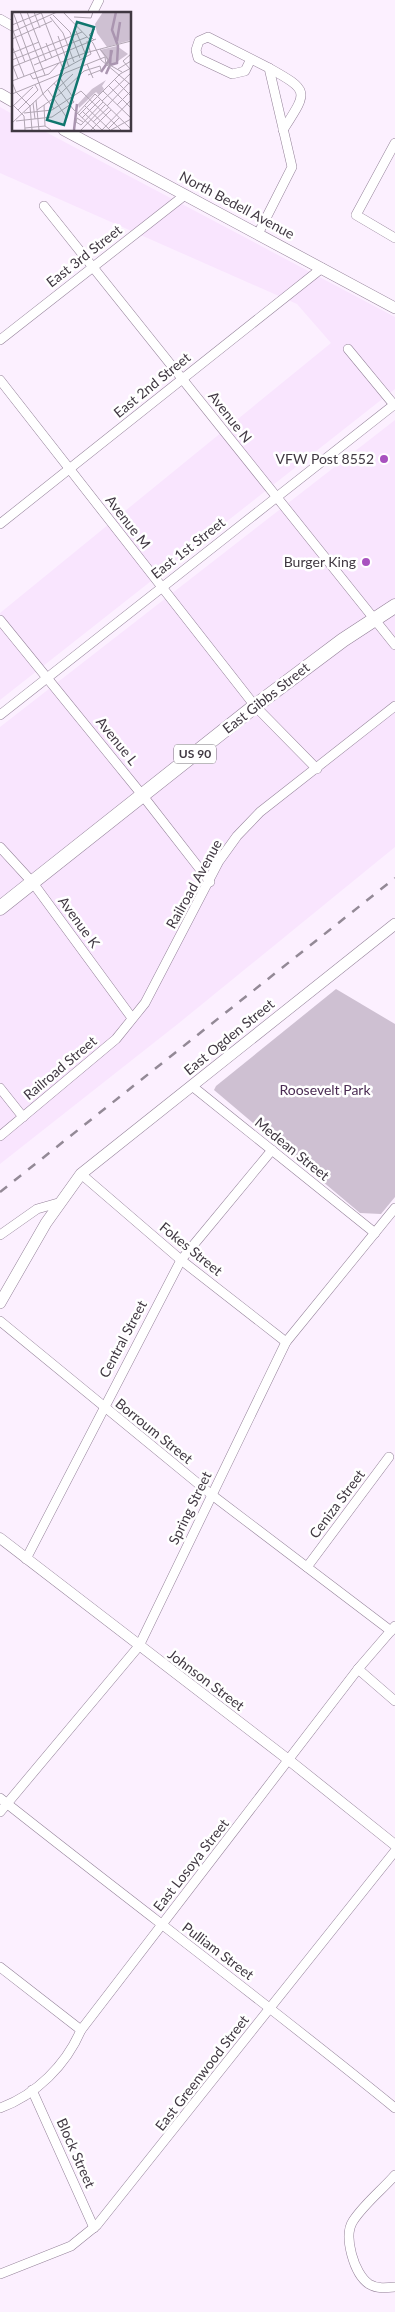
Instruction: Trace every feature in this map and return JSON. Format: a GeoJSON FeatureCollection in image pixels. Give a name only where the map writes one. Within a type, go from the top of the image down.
{"type":"FeatureCollection","features":[{"type":"Feature","properties":{"kind":"highway","name":"East Gibbs Street"},"geometry":{"type":"LineString","coordinates":[[0,908],[255,706],[374,618],[395,606]]}},
{"type":"Feature","properties":{"kind":"main road"},"geometry":{"type":"LineString","coordinates":[[0,94],[12,101]]}},
{"type":"Feature","properties":{"kind":"main road","name":"North Bedell Avenue"},"geometry":{"type":"LineString","coordinates":[[66,131],[395,308]]}},
{"type":"Feature","properties":{"kind":"main road","name":"East Ogden Street"},"geometry":{"type":"LineString","coordinates":[[0,1303],[58,1203],[81,1174],[395,924]]}},
{"type":"Feature","properties":{"kind":"street"},"geometry":{"type":"LineString","coordinates":[[93,12],[99,0]]}},
{"type":"Feature","properties":{"kind":"street"},"geometry":{"type":"LineString","coordinates":[[0,19],[12,26]]}},
{"type":"Feature","properties":{"kind":"street"},"geometry":{"type":"LineString","coordinates":[[251,59],[246,70],[232,74],[198,58],[196,50],[199,41],[208,37],[269,68],[298,84],[301,93],[300,104],[283,130]]}},
{"type":"Feature","properties":{"kind":"street"},"geometry":{"type":"LineString","coordinates":[[258,234],[292,167],[269,68]]}},
{"type":"Feature","properties":{"kind":"street"},"geometry":{"type":"LineString","coordinates":[[395,143],[356,215],[395,238]]}},
{"type":"Feature","properties":{"kind":"street","name":"East 3rd Street"},"geometry":{"type":"LineString","coordinates":[[0,340],[185,195]]}},
{"type":"Feature","properties":{"kind":"street","name":"Avenue N"},"geometry":{"type":"LineString","coordinates":[[44,206],[395,645]]}},
{"type":"Feature","properties":{"kind":"street","name":"East 2nd Street"},"geometry":{"type":"LineString","coordinates":[[0,524],[322,268]]}},
{"type":"Feature","properties":{"kind":"street"},"geometry":{"type":"LineString","coordinates":[[348,349],[395,405]]}},
{"type":"Feature","properties":{"kind":"street","name":"Avenue M"},"geometry":{"type":"LineString","coordinates":[[0,380],[255,706],[317,768]]}},
{"type":"Feature","properties":{"kind":"street","name":"East 1st Street"},"geometry":{"type":"LineString","coordinates":[[0,715],[48,679],[276,496],[395,405]]}},
{"type":"Feature","properties":{"kind":"street","name":"Avenue L"},"geometry":{"type":"LineString","coordinates":[[0,620],[143,796],[210,882]]}},
{"type":"Feature","properties":{"kind":"street","name":"Railroad Avenue"},"geometry":{"type":"LineString","coordinates":[[132,1018],[146,1003],[210,882],[219,861],[248,824],[260,812],[395,706]]}},
{"type":"Feature","properties":{"kind":"street","name":"Avenue K"},"geometry":{"type":"LineString","coordinates":[[0,847],[33,883],[132,1018]]}},
{"type":"Feature","properties":{"kind":"street","name":"Railroad Street"},"geometry":{"type":"LineString","coordinates":[[0,1136],[116,1039],[132,1018]]}},
{"type":"Feature","properties":{"kind":"street","name":"Medean Street"},"geometry":{"type":"LineString","coordinates":[[192,1086],[375,1233]]}},
{"type":"Feature","properties":{"kind":"street"},"geometry":{"type":"LineString","coordinates":[[0,1088],[22,1116]]}},
{"type":"Feature","properties":{"kind":"street","name":"Central Street"},"geometry":{"type":"LineString","coordinates":[[26,1559],[102,1407],[181,1260],[272,1150]]}},
{"type":"Feature","properties":{"kind":"street","name":"Fokes Street"},"geometry":{"type":"LineString","coordinates":[[81,1174],[181,1260],[286,1342]]}},
{"type":"Feature","properties":{"kind":"street"},"geometry":{"type":"LineString","coordinates":[[0,1234],[38,1210],[58,1203]]}},
{"type":"Feature","properties":{"kind":"street","name":"Spring Street"},"geometry":{"type":"LineString","coordinates":[[0,1812],[3,1801],[139,1646],[286,1342],[395,1208]]}},
{"type":"Feature","properties":{"kind":"street","name":"Borroum Street"},"geometry":{"type":"LineString","coordinates":[[0,1321],[102,1407],[212,1495],[393,1629]]}},
{"type":"Feature","properties":{"kind":"street","name":"Ceniza Street"},"geometry":{"type":"LineString","coordinates":[[308,1566],[390,1457]]}},
{"type":"Feature","properties":{"kind":"street","name":"Johnson Street"},"geometry":{"type":"LineString","coordinates":[[0,1538],[290,1761],[395,1845]]}},
{"type":"Feature","properties":{"kind":"street","name":"East Losoya Street"},"geometry":{"type":"LineString","coordinates":[[0,2108],[13,2103],[50,2077],[75,2044],[81,2030],[290,1761],[358,1670],[393,1629]]}},
{"type":"Feature","properties":{"kind":"street"},"geometry":{"type":"LineString","coordinates":[[358,1670],[395,1700]]}},
{"type":"Feature","properties":{"kind":"street","name":"Pulliam Street"},"geometry":{"type":"LineString","coordinates":[[3,1801],[162,1926],[271,2007],[395,2108]]}},
{"type":"Feature","properties":{"kind":"street","name":"East Greenwood Street"},"geometry":{"type":"LineString","coordinates":[[0,2274],[71,2246],[94,2228],[395,1851]]}},
{"type":"Feature","properties":{"kind":"street"},"geometry":{"type":"LineString","coordinates":[[0,1967],[81,2030]]}},
{"type":"Feature","properties":{"kind":"street","name":"Block Street"},"geometry":{"type":"LineString","coordinates":[[32,2090],[94,2228]]}},
{"type":"Feature","properties":{"kind":"street"},"geometry":{"type":"LineString","coordinates":[[395,2175],[353,2221],[348,2240],[360,2273],[368,2284],[376,2287],[395,2287]]}},
{"type":"Feature","properties":{"kind":"shaded area"},"geometry":{"type":"Polygon","coordinates":[[[0,107],[12,114],[12,131],[44,131],[395,317],[395,389],[0,700],[0,613],[331,343],[297,304],[0,173],[0,107]]]}},
{"type":"Feature","properties":{"kind":"shaded area"},"geometry":{"type":"Polygon","coordinates":[[[395,420],[395,847],[179,1023],[0,1164],[0,727],[395,420]]]}},
{"type":"Feature","properties":{"kind":"green space","name":"Roosevelt Park"},"geometry":{"type":"Polygon","coordinates":[[[336,989],[395,1024],[395,1197],[381,1214],[360,1213],[214,1090],[216,1086],[336,989]]]}},
{"type":"Feature","properties":{"kind":"railway"},"geometry":{"type":"LineString","coordinates":[[0,1192],[395,878]]}},
{"type":"Feature","properties":{"kind":"place","name":"VFW Post 8552"},"geometry":{"type":"Point","coordinates":[384,459]}},
{"type":"Feature","properties":{"kind":"place","name":"Burger King"},"geometry":{"type":"Point","coordinates":[366,562]}}]}
